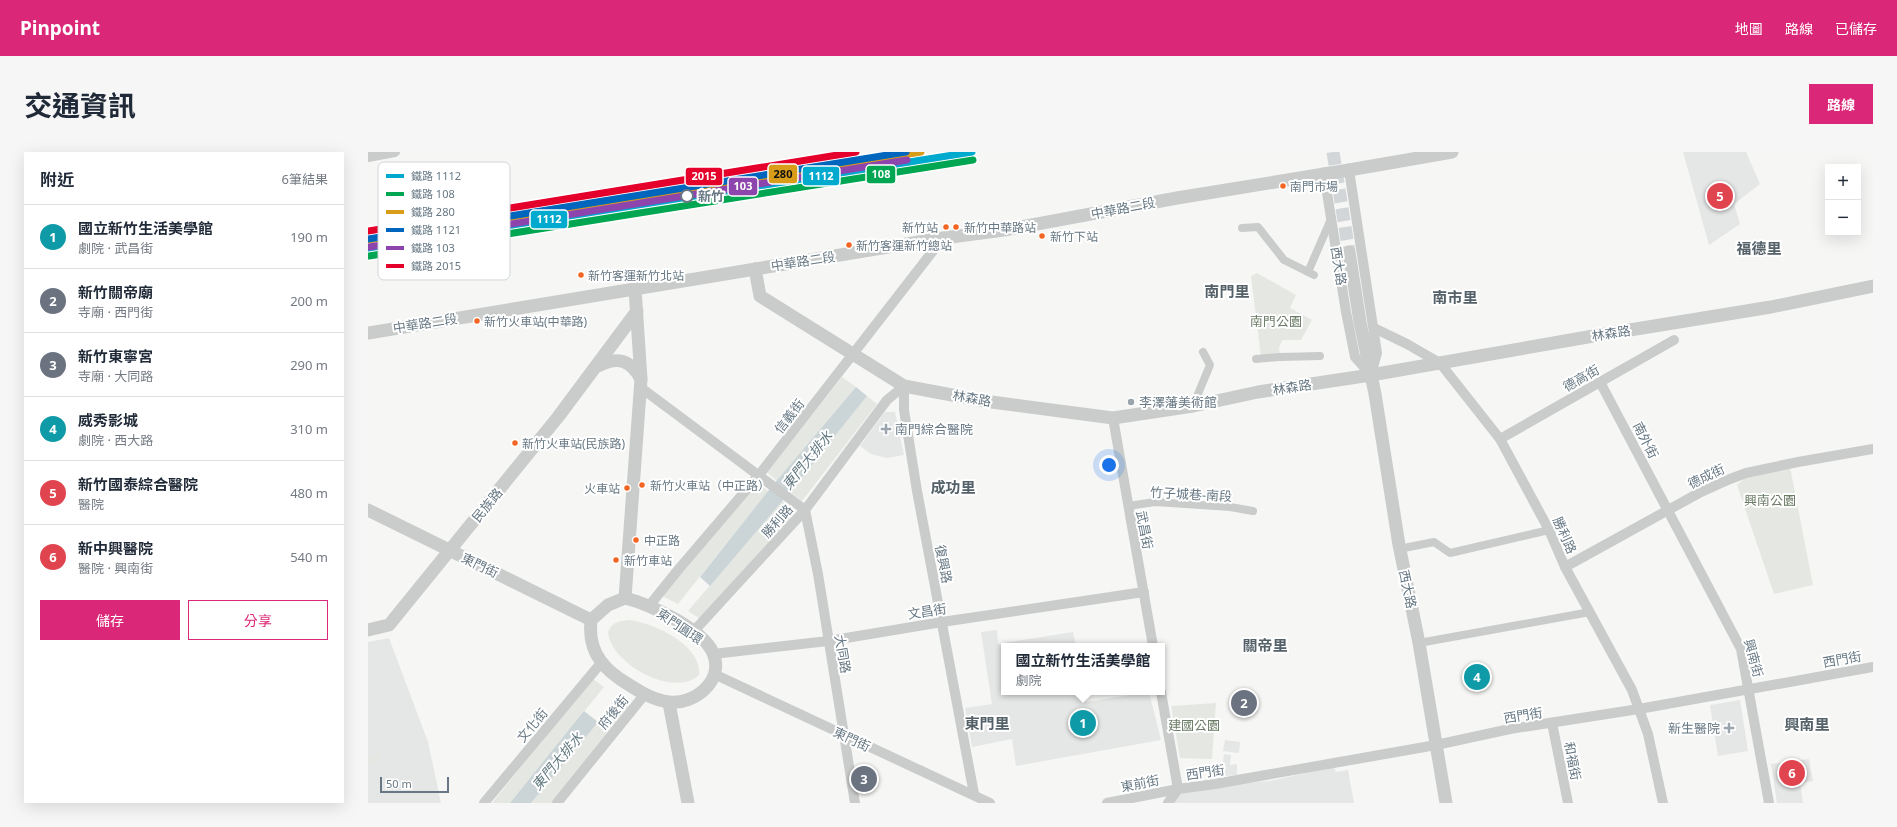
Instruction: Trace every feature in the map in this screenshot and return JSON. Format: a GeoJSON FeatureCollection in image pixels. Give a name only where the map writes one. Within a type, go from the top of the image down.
{"type":"FeatureCollection","features":[{"type":"Feature","properties":{"kind":"street"},"geometry":{"type":"LineString","coordinates":[[368,157],[395,152]]}},
{"type":"Feature","properties":{"kind":"street","name":"中華路二段"},"geometry":{"type":"LineString","coordinates":[[368,333],[943,238],[1004,230],[1177,198],[1452,152]]}},
{"type":"Feature","properties":{"kind":"street","name":"西大路"},"geometry":{"type":"LineString","coordinates":[[1349,170],[1378,353],[1371,375]]}},
{"type":"Feature","properties":{"kind":"street","name":"西大路"},"geometry":{"type":"LineString","coordinates":[[1324,174],[1355,357],[1371,375]]}},
{"type":"Feature","properties":{"kind":"street"},"geometry":{"type":"LineString","coordinates":[[1242,228],[1258,227],[1284,260],[1311,274],[1331,219]]}},
{"type":"Feature","properties":{"kind":"street","name":"信義街"},"geometry":{"type":"LineString","coordinates":[[649,606],[760,475],[943,238]]}},
{"type":"Feature","properties":{"kind":"street","name":"西大路"},"geometry":{"type":"LineString","coordinates":[[1349,252],[1400,549],[1419,643],[1446,803]]}},
{"type":"Feature","properties":{"kind":"street","name":"林森路"},"geometry":{"type":"LineString","coordinates":[[755,269],[760,296],[904,386],[984,401],[1114,418],[1192,406],[1258,392],[1371,375],[1599,334],[1771,307],[1873,286]]}},
{"type":"Feature","properties":{"kind":"street"},"geometry":{"type":"LineString","coordinates":[[635,289],[641,383],[625,598],[608,605],[591,620],[591,642],[601,663],[618,677],[645,694],[669,703],[693,699],[702,693],[714,674]]}},
{"type":"Feature","properties":{"kind":"street","name":"民族路"},"geometry":{"type":"LineString","coordinates":[[368,630],[389,625],[451,551],[597,367],[637,311]]}},
{"type":"Feature","properties":{"kind":"street","name":"勝利路"},"geometry":{"type":"LineString","coordinates":[[1374,328],[1407,344],[1440,363],[1500,439],[1549,530],[1565,567],[1632,690],[1648,734],[1663,803]]}},
{"type":"Feature","properties":{"kind":"street","name":"德高街"},"geometry":{"type":"LineString","coordinates":[[1500,439],[1674,340]]}},
{"type":"Feature","properties":{"kind":"street"},"geometry":{"type":"LineString","coordinates":[[1192,406],[1210,365],[1202,352]]}},
{"type":"Feature","properties":{"kind":"street"},"geometry":{"type":"LineString","coordinates":[[1256,359],[1320,356]]}},
{"type":"Feature","properties":{"kind":"street"},"geometry":{"type":"LineString","coordinates":[[597,367],[609,360],[624,362],[635,368],[641,383],[805,510]]}},
{"type":"Feature","properties":{"kind":"street","name":"南外街"},"geometry":{"type":"LineString","coordinates":[[1600,382],[1667,511]]}},
{"type":"Feature","properties":{"kind":"street","name":"勝利路"},"geometry":{"type":"LineString","coordinates":[[693,632],[805,510],[887,400],[904,386]]}},
{"type":"Feature","properties":{"kind":"street","name":"復興路"},"geometry":{"type":"LineString","coordinates":[[904,386],[904,410],[974,794]]}},
{"type":"Feature","properties":{"kind":"street","name":"武昌街"},"geometry":{"type":"LineString","coordinates":[[1114,418],[1152,643]]}},
{"type":"Feature","properties":{"kind":"street","name":"德成街"},"geometry":{"type":"LineString","coordinates":[[1565,567],[1705,490],[1746,473],[1873,449]]}},
{"type":"Feature","properties":{"kind":"street","name":"竹子城巷-南段"},"geometry":{"type":"LineString","coordinates":[[1128,506],[1155,502],[1230,507],[1253,511]]}},
{"type":"Feature","properties":{"kind":"street","name":"東門街"},"geometry":{"type":"LineString","coordinates":[[368,510],[591,620]]}},
{"type":"Feature","properties":{"kind":"street","name":"大同路"},"geometry":{"type":"LineString","coordinates":[[805,510],[818,574],[855,803]]}},
{"type":"Feature","properties":{"kind":"street","name":"興南街"},"geometry":{"type":"LineString","coordinates":[[1667,511],[1741,648],[1769,803]]}},
{"type":"Feature","properties":{"kind":"street"},"geometry":{"type":"LineString","coordinates":[[1400,549],[1434,542],[1450,553],[1549,530]]}},
{"type":"Feature","properties":{"kind":"street","name":"文昌街"},"geometry":{"type":"LineString","coordinates":[[713,654],[828,641],[942,622],[1144,592]]}},
{"type":"Feature","properties":{"kind":"street","name":"東門圓環"},"geometry":{"type":"LineString","coordinates":[[625,598],[649,606],[673,618],[706,643],[713,654],[715,666],[714,674]]}},
{"type":"Feature","properties":{"kind":"street"},"geometry":{"type":"LineString","coordinates":[[1419,643],[1590,612]]}},
{"type":"Feature","properties":{"kind":"street","name":"文化街"},"geometry":{"type":"LineString","coordinates":[[484,803],[601,663]]}},
{"type":"Feature","properties":{"kind":"street","name":"西門街"},"geometry":{"type":"LineString","coordinates":[[1178,789],[1216,784],[1436,745],[1510,730],[1639,709],[1873,667]]}},
{"type":"Feature","properties":{"kind":"street","name":"東門街"},"geometry":{"type":"LineString","coordinates":[[714,674],[844,736],[974,794],[990,803]]}},
{"type":"Feature","properties":{"kind":"street","name":"府後街"},"geometry":{"type":"LineString","coordinates":[[557,803],[645,694]]}},
{"type":"Feature","properties":{"kind":"street"},"geometry":{"type":"LineString","coordinates":[[1162,695],[1178,789],[1168,803]]}},
{"type":"Feature","properties":{"kind":"street"},"geometry":{"type":"LineString","coordinates":[[669,703],[688,803]]}},
{"type":"Feature","properties":{"kind":"street","name":"和福街"},"geometry":{"type":"LineString","coordinates":[[1552,723],[1568,803]]}},
{"type":"Feature","properties":{"kind":"street","name":"東前街"},"geometry":{"type":"LineString","coordinates":[[1107,803],[1178,789]]}},
{"type":"Feature","properties":{"kind":"shaded area"},"geometry":{"type":"Polygon","coordinates":[[[1683,152],[1746,152],[1760,184],[1734,204],[1740,224],[1709,245],[1683,152]]]}},
{"type":"Feature","properties":{"kind":"shaded area","name":"南門綜合醫院"},"geometry":{"type":"Polygon","coordinates":[[[885,412],[895,412],[904,455],[887,458],[871,454],[860,446],[885,412]]]}},
{"type":"Feature","properties":{"kind":"shaded area"},"geometry":{"type":"Polygon","coordinates":[[[997,630],[998,644],[1001,644],[1001,695],[1085,695],[1086,702],[1130,695],[1150,695],[1161,740],[1016,766],[1012,739],[972,747],[965,708],[992,704],[981,632],[997,630]]]}},
{"type":"Feature","properties":{"kind":"shaded area"},"geometry":{"type":"Polygon","coordinates":[[[1073,632],[1075,643],[1004,643],[1073,632]]]}},
{"type":"Feature","properties":{"kind":"shaded area"},"geometry":{"type":"Polygon","coordinates":[[[389,638],[428,742],[441,803],[368,803],[368,642],[389,638]]]}},
{"type":"Feature","properties":{"kind":"shaded area","name":"新生醫院"},"geometry":{"type":"Polygon","coordinates":[[[1740,700],[1748,751],[1718,756],[1710,705],[1740,700]]]}},
{"type":"Feature","properties":{"kind":"shaded area"},"geometry":{"type":"Polygon","coordinates":[[[1225,740],[1240,742],[1239,753],[1223,751],[1225,740]]]}},
{"type":"Feature","properties":{"kind":"shaded area"},"geometry":{"type":"Polygon","coordinates":[[[1224,754],[1231,755],[1230,765],[1237,764],[1237,775],[1226,776],[1223,773],[1222,769],[1224,754]]]}},
{"type":"Feature","properties":{"kind":"shaded area"},"geometry":{"type":"Polygon","coordinates":[[[1809,759],[1813,781],[1800,783],[1803,803],[1777,803],[1771,764],[1809,759]]]}},
{"type":"Feature","properties":{"kind":"shaded area"},"geometry":{"type":"Polygon","coordinates":[[[1334,767],[1336,772],[1348,770],[1354,803],[1169,803],[1178,789],[1270,781],[1334,767]]]}},
{"type":"Feature","properties":{"kind":"green space","name":"南門公園"},"geometry":{"type":"Polygon","coordinates":[[[1257,273],[1296,295],[1290,308],[1312,320],[1301,340],[1282,340],[1279,348],[1280,355],[1261,357],[1251,276],[1257,273]]]}},
{"type":"Feature","properties":{"kind":"green space"},"geometry":{"type":"Polygon","coordinates":[[[842,377],[856,387],[777,481],[767,472],[842,377]]]}},
{"type":"Feature","properties":{"kind":"green space"},"geometry":{"type":"Polygon","coordinates":[[[867,396],[877,404],[802,501],[790,492],[867,396]]]}},
{"type":"Feature","properties":{"kind":"green space","name":"興南公園"},"geometry":{"type":"Polygon","coordinates":[[[1790,467],[1813,585],[1774,594],[1737,485],[1744,479],[1790,467]]]}},
{"type":"Feature","properties":{"kind":"green space"},"geometry":{"type":"Polygon","coordinates":[[[757,482],[768,491],[678,604],[662,596],[757,482]]]}},
{"type":"Feature","properties":{"kind":"green space"},"geometry":{"type":"Polygon","coordinates":[[[782,501],[797,512],[702,620],[688,611],[782,501]]]}},
{"type":"Feature","properties":{"kind":"green space"},"geometry":{"type":"Polygon","coordinates":[[[629,620],[663,631],[685,645],[693,654],[698,664],[699,675],[688,681],[674,683],[659,680],[644,674],[631,666],[619,655],[611,644],[608,632],[616,623],[629,620]]]}},
{"type":"Feature","properties":{"kind":"green space"},"geometry":{"type":"Polygon","coordinates":[[[592,678],[604,687],[510,803],[492,803],[592,678]]]}},
{"type":"Feature","properties":{"kind":"green space"},"geometry":{"type":"Polygon","coordinates":[[[617,697],[632,707],[552,803],[531,803],[617,697]]]}},
{"type":"Feature","properties":{"kind":"green space","name":"建國公園"},"geometry":{"type":"Polygon","coordinates":[[[1216,703],[1212,759],[1180,758],[1171,706],[1216,703]]]}},
{"type":"Feature","properties":{"kind":"green space"},"geometry":{"type":"Polygon","coordinates":[[[378,754],[379,763],[368,765],[368,756],[378,754]]]}},
{"type":"Feature","properties":{"kind":"water","name":"東門大排水"},"geometry":{"type":"Polygon","coordinates":[[[856,387],[867,396],[790,492],[710,586],[700,577],[768,491],[856,387]]]}},
{"type":"Feature","properties":{"kind":"water","name":"東門大排水"},"geometry":{"type":"Polygon","coordinates":[[[584,711],[598,722],[531,803],[510,803],[584,711]]]}},
{"type":"Feature","properties":{"kind":"tunnel"},"geometry":{"type":"LineString","coordinates":[[1333,152],[1349,252]]}},
{"type":"Feature","properties":{"kind":"rail line","name":"2015"},"geometry":{"type":"LineString","coordinates":[[510,208],[856,152]]}},
{"type":"Feature","properties":{"kind":"rail line","name":"1121"},"geometry":{"type":"LineString","coordinates":[[510,216],[906,152]]}},
{"type":"Feature","properties":{"kind":"rail line","name":"280"},"geometry":{"type":"LineString","coordinates":[[510,217],[921,152]]}},
{"type":"Feature","properties":{"kind":"rail line","name":"1112"},"geometry":{"type":"LineString","coordinates":[[510,225],[972,152]]}},
{"type":"Feature","properties":{"kind":"rail line","name":"103"},"geometry":{"type":"LineString","coordinates":[[510,224],[907,160]]}},
{"type":"Feature","properties":{"kind":"rail line","name":"108"},"geometry":{"type":"LineString","coordinates":[[510,234],[973,160]]}},
{"type":"Feature","properties":{"kind":"rail line","name":"2015"},"geometry":{"type":"LineString","coordinates":[[368,231],[378,229]]}},
{"type":"Feature","properties":{"kind":"rail line","name":"1121"},"geometry":{"type":"LineString","coordinates":[[368,239],[378,237]]}},
{"type":"Feature","properties":{"kind":"rail line","name":"280"},"geometry":{"type":"LineString","coordinates":[[368,240],[378,238]]}},
{"type":"Feature","properties":{"kind":"rail line","name":"1112"},"geometry":{"type":"LineString","coordinates":[[368,248],[378,246]]}},
{"type":"Feature","properties":{"kind":"rail line","name":"103"},"geometry":{"type":"LineString","coordinates":[[369,247],[378,246]]}},
{"type":"Feature","properties":{"kind":"rail line","name":"108"},"geometry":{"type":"LineString","coordinates":[[369,256],[378,255]]}},
{"type":"Feature","properties":{"kind":"place","name":"南門市場"},"geometry":{"type":"Point","coordinates":[1283,186]}},
{"type":"Feature","properties":{"kind":"place","name":"新竹"},"geometry":{"type":"Point","coordinates":[687,196]}},
{"type":"Feature","properties":{"kind":"place","name":"新竹國泰綜合醫院"},"geometry":{"type":"Point","coordinates":[1720,196]}},
{"type":"Feature","properties":{"kind":"place","name":"新竹站"},"geometry":{"type":"Point","coordinates":[946,227]}},
{"type":"Feature","properties":{"kind":"place","name":"新竹中華路站"},"geometry":{"type":"Point","coordinates":[956,227]}},
{"type":"Feature","properties":{"kind":"place","name":"新竹下站"},"geometry":{"type":"Point","coordinates":[1042,236]}},
{"type":"Feature","properties":{"kind":"place","name":"新竹客運新竹總站"},"geometry":{"type":"Point","coordinates":[849,245]}},
{"type":"Feature","properties":{"kind":"place","name":"新竹客運新竹北站"},"geometry":{"type":"Point","coordinates":[581,275]}},
{"type":"Feature","properties":{"kind":"place","name":"新竹火車站(中華路)"},"geometry":{"type":"Point","coordinates":[477,321]}},
{"type":"Feature","properties":{"kind":"place","name":"李澤藩美術館"},"geometry":{"type":"Point","coordinates":[1131,402]}},
{"type":"Feature","properties":{"kind":"place","name":"南門綜合醫院"},"geometry":{"type":"Point","coordinates":[886,429]}},
{"type":"Feature","properties":{"kind":"place","name":"新竹火車站(民族路)"},"geometry":{"type":"Point","coordinates":[515,443]}},
{"type":"Feature","properties":{"kind":"place","name":"新竹火車站（中正路）"},"geometry":{"type":"Point","coordinates":[642,485]}},
{"type":"Feature","properties":{"kind":"place","name":"火車站"},"geometry":{"type":"Point","coordinates":[627,488]}},
{"type":"Feature","properties":{"kind":"place","name":"中正路"},"geometry":{"type":"Point","coordinates":[636,540]}},
{"type":"Feature","properties":{"kind":"place","name":"新竹車站"},"geometry":{"type":"Point","coordinates":[616,560]}},
{"type":"Feature","properties":{"kind":"place","name":"威秀影城"},"geometry":{"type":"Point","coordinates":[1477,677]}},
{"type":"Feature","properties":{"kind":"place","name":"新竹關帝廟"},"geometry":{"type":"Point","coordinates":[1244,703]}},
{"type":"Feature","properties":{"kind":"place","name":"國立新竹生活美學館"},"geometry":{"type":"Point","coordinates":[1083,723]}},
{"type":"Feature","properties":{"kind":"place","name":"新生醫院"},"geometry":{"type":"Point","coordinates":[1729,728]}},
{"type":"Feature","properties":{"kind":"place","name":"新中興醫院"},"geometry":{"type":"Point","coordinates":[1792,773]}},
{"type":"Feature","properties":{"kind":"place","name":"新竹東寧宮"},"geometry":{"type":"Point","coordinates":[864,779]}},
{"type":"Feature","properties":{"kind":"district","name":"福德里"},"geometry":{"type":"Point","coordinates":[1759,248]}},
{"type":"Feature","properties":{"kind":"district","name":"南門里"},"geometry":{"type":"Point","coordinates":[1227,291]}},
{"type":"Feature","properties":{"kind":"district","name":"南市里"},"geometry":{"type":"Point","coordinates":[1455,297]}},
{"type":"Feature","properties":{"kind":"district","name":"成功里"},"geometry":{"type":"Point","coordinates":[953,487]}},
{"type":"Feature","properties":{"kind":"district","name":"關帝里"},"geometry":{"type":"Point","coordinates":[1265,645]}},
{"type":"Feature","properties":{"kind":"district","name":"東門里"},"geometry":{"type":"Point","coordinates":[987,723]}},
{"type":"Feature","properties":{"kind":"district","name":"興南里"},"geometry":{"type":"Point","coordinates":[1807,724]}}]}
